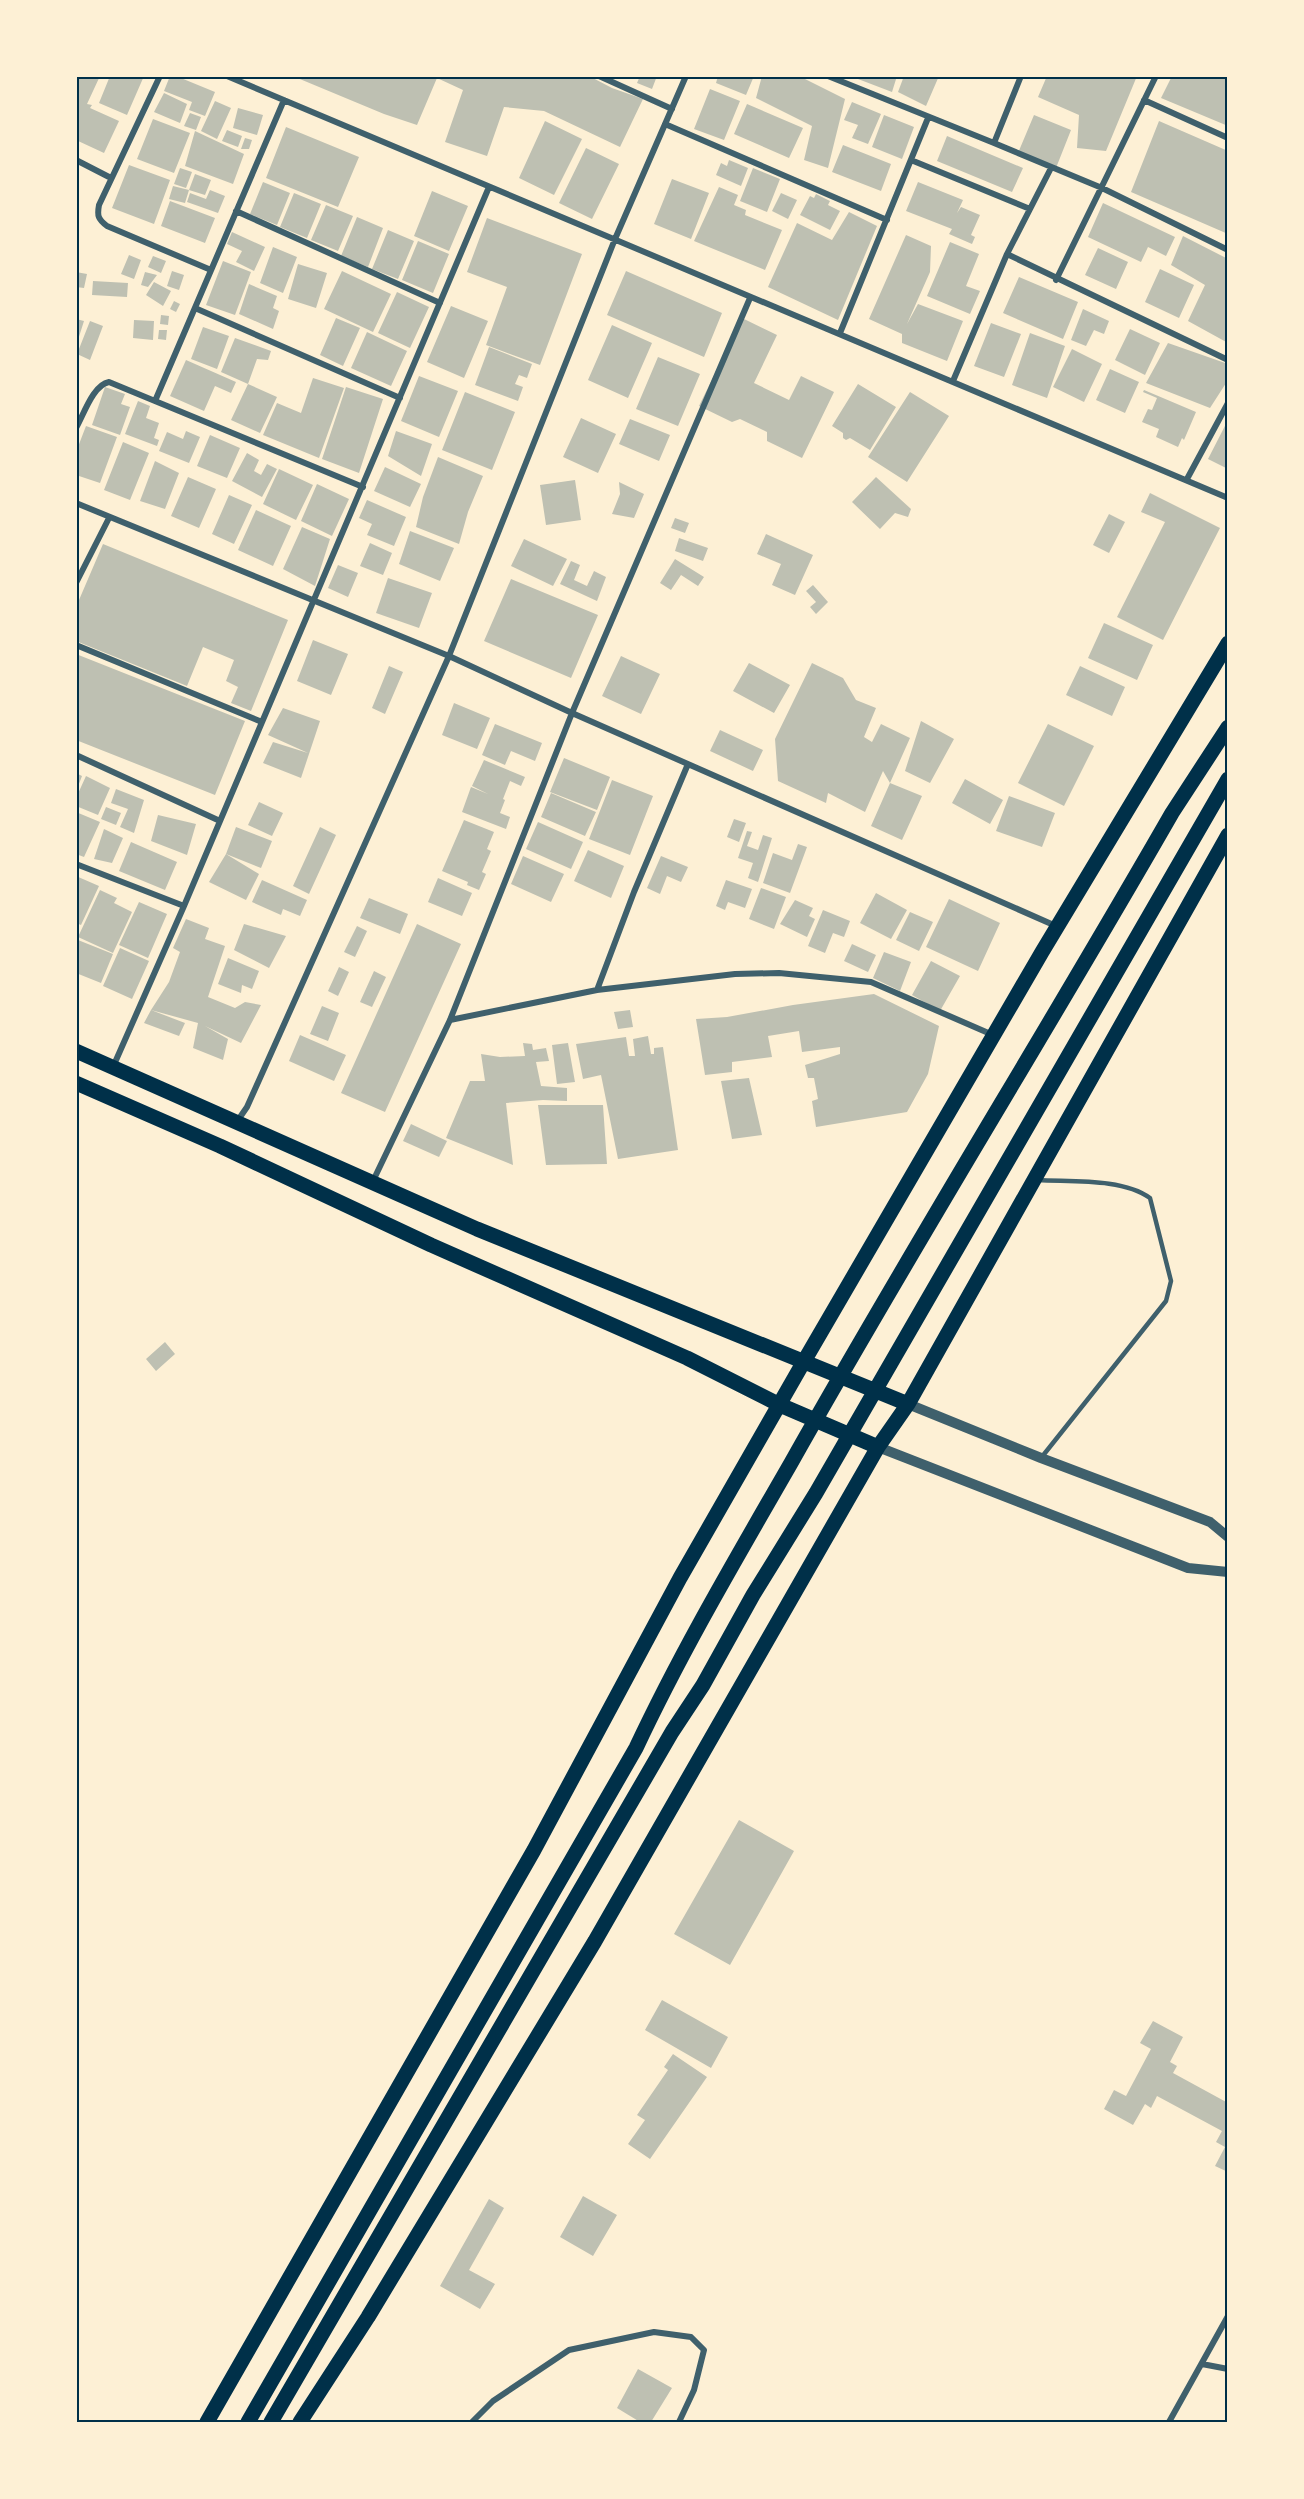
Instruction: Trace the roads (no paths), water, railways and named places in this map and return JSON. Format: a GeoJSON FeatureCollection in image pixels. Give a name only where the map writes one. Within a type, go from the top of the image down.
{"type":"FeatureCollection","features":[{"type":"Feature","properties":{"kind":"highway"},"geometry":{"type":"LineString","coordinates":[[207,2422],[534,1850],[680,1578],[803,1363],[993,1035],[1227,643]]}},
{"type":"Feature","properties":{"kind":"highway"},"geometry":{"type":"LineString","coordinates":[[248,2422],[636,1748],[663,1689],[692,1636],[844,1368],[1172,813],[1227,727]]}},
{"type":"Feature","properties":{"kind":"highway"},"geometry":{"type":"LineString","coordinates":[[271,2422],[672,1732],[883,1377],[1227,779]]}},
{"type":"Feature","properties":{"kind":"highway"},"geometry":{"type":"LineString","coordinates":[[300,2422],[368,2317],[595,1941],[878,1447],[908,1404],[1227,835]]}},
{"type":"Feature","properties":{"kind":"highway"},"geometry":{"type":"LineString","coordinates":[[76,1051],[477,1229],[908,1404]]}},
{"type":"Feature","properties":{"kind":"highway"},"geometry":{"type":"LineString","coordinates":[[76,1083],[220,1146],[431,1245],[687,1358],[780,1405],[878,1447]]}},
{"type":"Feature","properties":{"kind":"street"},"geometry":{"type":"LineString","coordinates":[[160,76],[99,205],[99,220],[107,226],[211,270]]}},
{"type":"Feature","properties":{"kind":"street"},"geometry":{"type":"LineString","coordinates":[[227,76],[750,298],[840,333],[1187,479],[1227,498]]}},
{"type":"Feature","properties":{"kind":"street"},"geometry":{"type":"LineString","coordinates":[[599,76],[672,109]]}},
{"type":"Feature","properties":{"kind":"street"},"geometry":{"type":"LineString","coordinates":[[236,1123],[247,1107],[449,656],[615,239],[686,76]]}},
{"type":"Feature","properties":{"kind":"street"},"geometry":{"type":"LineString","coordinates":[[828,76],[1102,188],[1227,250]]}},
{"type":"Feature","properties":{"kind":"street"},"geometry":{"type":"LineString","coordinates":[[994,143],[1022,76]]}},
{"type":"Feature","properties":{"kind":"street"},"geometry":{"type":"LineString","coordinates":[[1056,279],[1156,76]]}},
{"type":"Feature","properties":{"kind":"street"},"geometry":{"type":"LineString","coordinates":[[155,401],[284,100]]}},
{"type":"Feature","properties":{"kind":"street"},"geometry":{"type":"LineString","coordinates":[[1144,100],[1227,138]]}},
{"type":"Feature","properties":{"kind":"street"},"geometry":{"type":"LineString","coordinates":[[840,333],[928,118]]}},
{"type":"Feature","properties":{"kind":"street"},"geometry":{"type":"LineString","coordinates":[[665,124],[887,220]]}},
{"type":"Feature","properties":{"kind":"street"},"geometry":{"type":"LineString","coordinates":[[76,160],[111,178]]}},
{"type":"Feature","properties":{"kind":"street"},"geometry":{"type":"LineString","coordinates":[[911,160],[1030,210]]}},
{"type":"Feature","properties":{"kind":"street"},"geometry":{"type":"LineString","coordinates":[[954,381],[1007,255],[1051,168]]}},
{"type":"Feature","properties":{"kind":"street"},"geometry":{"type":"LineString","coordinates":[[112,1067],[184,906],[489,187]]}},
{"type":"Feature","properties":{"kind":"street"},"geometry":{"type":"LineString","coordinates":[[236,211],[440,303]]}},
{"type":"Feature","properties":{"kind":"street"},"geometry":{"type":"LineString","coordinates":[[1007,255],[1227,360]]}},
{"type":"Feature","properties":{"kind":"street"},"geometry":{"type":"LineString","coordinates":[[372,1184],[450,1020],[572,713],[750,298]]}},
{"type":"Feature","properties":{"kind":"street"},"geometry":{"type":"LineString","coordinates":[[195,308],[400,398]]}},
{"type":"Feature","properties":{"kind":"street"},"geometry":{"type":"LineString","coordinates":[[76,428],[98,389],[103,384],[116,384],[363,487]]}},
{"type":"Feature","properties":{"kind":"street"},"geometry":{"type":"LineString","coordinates":[[1187,479],[1227,403]]}},
{"type":"Feature","properties":{"kind":"street"},"geometry":{"type":"LineString","coordinates":[[76,503],[449,656],[572,713],[1057,927]]}},
{"type":"Feature","properties":{"kind":"street"},"geometry":{"type":"LineString","coordinates":[[76,583],[109,518]]}},
{"type":"Feature","properties":{"kind":"street"},"geometry":{"type":"LineString","coordinates":[[76,645],[262,722]]}},
{"type":"Feature","properties":{"kind":"street"},"geometry":{"type":"LineString","coordinates":[[76,755],[220,821]]}},
{"type":"Feature","properties":{"kind":"street"},"geometry":{"type":"LineString","coordinates":[[597,990],[634,892],[688,764]]}},
{"type":"Feature","properties":{"kind":"street"},"geometry":{"type":"LineString","coordinates":[[76,864],[184,906]]}},
{"type":"Feature","properties":{"kind":"street"},"geometry":{"type":"LineString","coordinates":[[450,1020],[597,990],[735,974],[823,976],[871,982],[993,1035]]}},
{"type":"Feature","properties":{"kind":"street"},"geometry":{"type":"LineString","coordinates":[[908,1404],[1041,1458],[1210,1522],[1227,1537]]}},
{"type":"Feature","properties":{"kind":"street"},"geometry":{"type":"LineString","coordinates":[[878,1447],[1188,1568],[1227,1572]]}},
{"type":"Feature","properties":{"kind":"street"},"geometry":{"type":"LineString","coordinates":[[1169,2422],[1227,2316]]}},
{"type":"Feature","properties":{"kind":"street"},"geometry":{"type":"LineString","coordinates":[[472,2422],[493,2401],[570,2350],[654,2332],[691,2337],[704,2350],[694,2390],[680,2422]]}},
{"type":"Feature","properties":{"kind":"street"},"geometry":{"type":"LineString","coordinates":[[1202,2364],[1227,2369]]}},
{"type":"Feature","properties":{"kind":"lane"},"geometry":{"type":"LineString","coordinates":[[1033,1180],[1125,1186],[1145,1194],[1150,1198],[1171,1281],[1166,1301],[1041,1458]]}}]}
